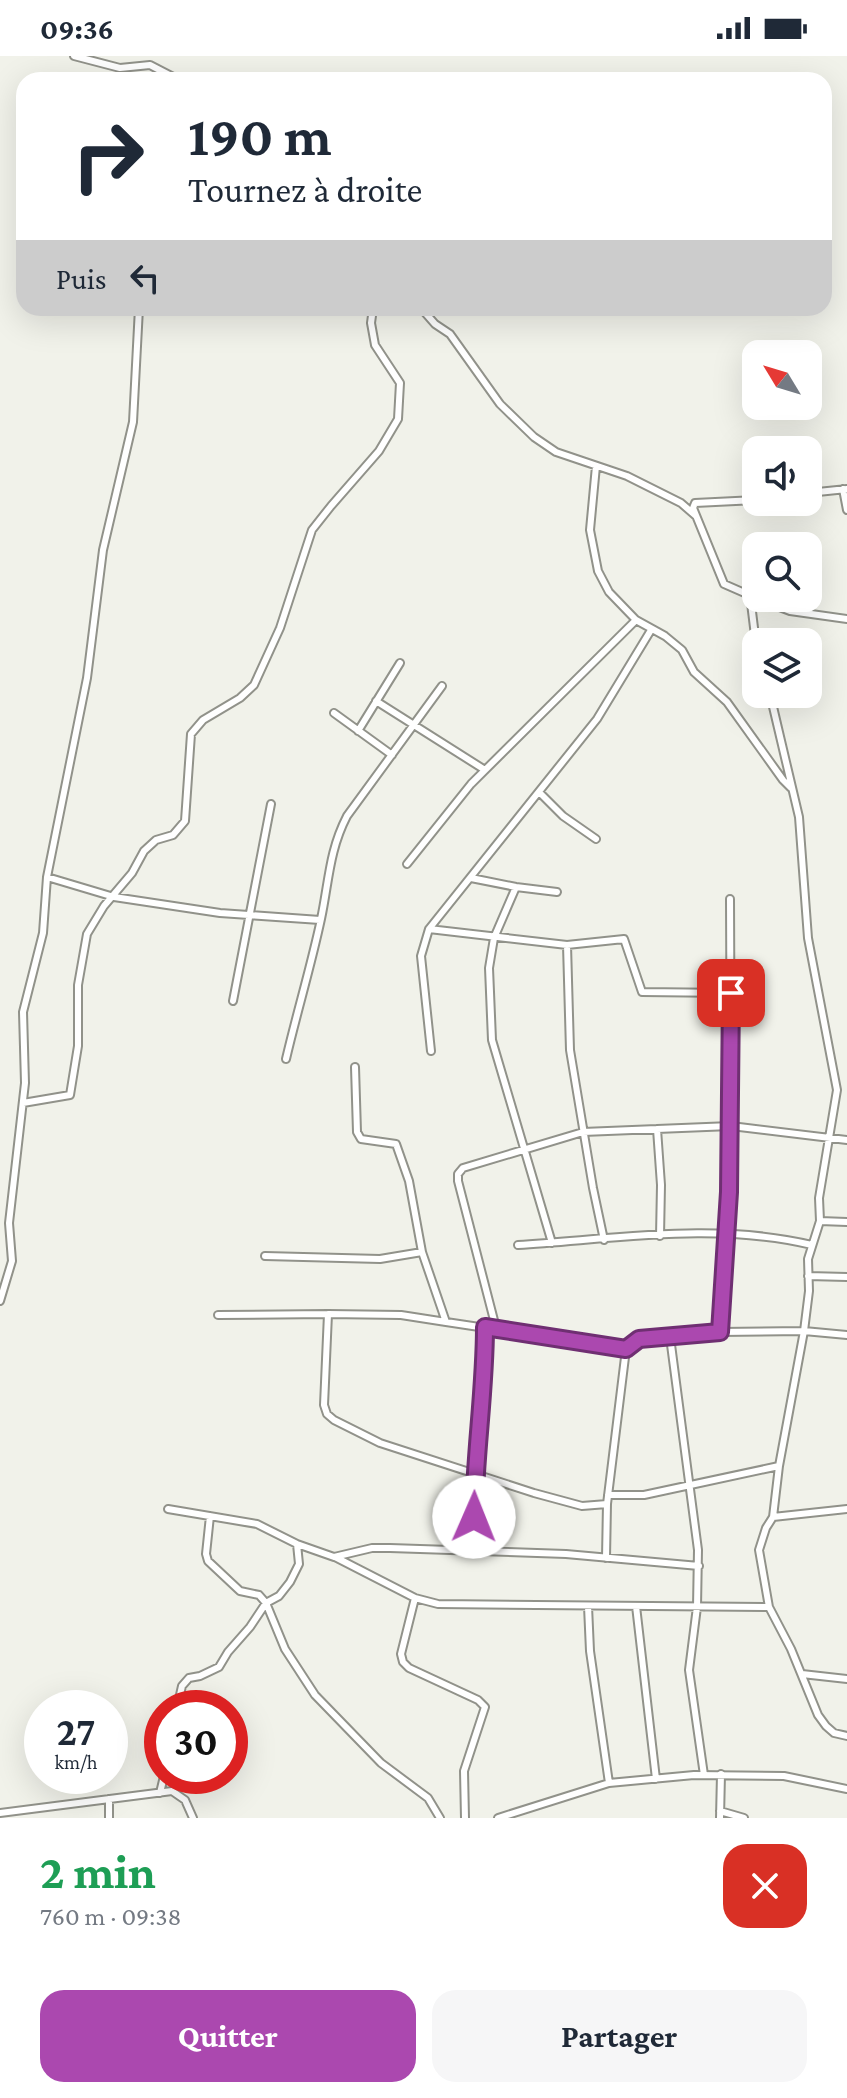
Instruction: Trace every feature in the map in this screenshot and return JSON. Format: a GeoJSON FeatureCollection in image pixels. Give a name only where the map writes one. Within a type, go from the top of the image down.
{"type":"FeatureCollection","features":[{"type":"Feature","properties":{"kind":"street"},"geometry":{"type":"LineString","coordinates":[[74,56],[120,68],[150,65],[160,72]]}},
{"type":"Feature","properties":{"kind":"street"},"geometry":{"type":"LineString","coordinates":[[0,1301],[12,1261],[9,1223],[25,1075],[23,1012],[41,944],[47,877],[87,678],[103,550],[133,422],[139,316]]}},
{"type":"Feature","properties":{"kind":"street"},"geometry":{"type":"LineString","coordinates":[[23,1103],[68,1097],[71,1092],[78,1046],[78,985],[87,934],[149,845],[173,835],[185,821],[191,734],[203,720],[240,698],[254,685],[280,628],[312,530],[379,451],[398,419],[400,383],[375,345],[372,316]]}},
{"type":"Feature","properties":{"kind":"street"},"geometry":{"type":"LineString","coordinates":[[428,316],[450,334],[500,404],[534,437],[556,452],[613,469],[681,503],[696,516]]}},
{"type":"Feature","properties":{"kind":"street"},"geometry":{"type":"LineString","coordinates":[[596,466],[590,530],[598,571],[609,592],[636,620],[665,636],[682,650],[694,672],[721,695],[791,788]]}},
{"type":"Feature","properties":{"kind":"street"},"geometry":{"type":"LineString","coordinates":[[822,491],[845,489],[847,510]]}},
{"type":"Feature","properties":{"kind":"street"},"geometry":{"type":"LineString","coordinates":[[742,501],[695,503],[693,508],[721,578],[729,587],[742,592]]}},
{"type":"Feature","properties":{"kind":"street"},"geometry":{"type":"LineString","coordinates":[[797,612],[847,619]]}},
{"type":"Feature","properties":{"kind":"street"},"geometry":{"type":"LineString","coordinates":[[407,864],[485,770],[636,620]]}},
{"type":"Feature","properties":{"kind":"street"},"geometry":{"type":"LineString","coordinates":[[431,1051],[421,956],[429,929],[597,719],[651,630]]}},
{"type":"Feature","properties":{"kind":"street"},"geometry":{"type":"LineString","coordinates":[[358,731],[400,663]]}},
{"type":"Feature","properties":{"kind":"street"},"geometry":{"type":"LineString","coordinates":[[286,1059],[337,835],[347,816],[442,686]]}},
{"type":"Feature","properties":{"kind":"street"},"geometry":{"type":"LineString","coordinates":[[376,701],[485,770]]}},
{"type":"Feature","properties":{"kind":"street"},"geometry":{"type":"LineString","coordinates":[[773,708],[799,817],[808,938],[837,1090],[819,1198],[820,1221],[808,1259],[809,1291],[804,1331],[779,1466],[773,1517],[759,1550],[769,1607],[818,1715],[834,1733],[847,1736]]}},
{"type":"Feature","properties":{"kind":"street"},"geometry":{"type":"LineString","coordinates":[[334,713],[392,755]]}},
{"type":"Feature","properties":{"kind":"street"},"geometry":{"type":"LineString","coordinates":[[539,792],[563,816],[596,839]]}},
{"type":"Feature","properties":{"kind":"street"},"geometry":{"type":"LineString","coordinates":[[233,1001],[271,804]]}},
{"type":"Feature","properties":{"kind":"street"},"geometry":{"type":"LineString","coordinates":[[47,877],[114,897],[250,915],[320,920]]}},
{"type":"Feature","properties":{"kind":"street"},"geometry":{"type":"LineString","coordinates":[[471,878],[557,892]]}},
{"type":"Feature","properties":{"kind":"street"},"geometry":{"type":"LineString","coordinates":[[516,887],[494,938],[489,968],[492,1040],[552,1243]]}},
{"type":"Feature","properties":{"kind":"street"},"geometry":{"type":"LineString","coordinates":[[720,1332],[731,1126],[730,899]]}},
{"type":"Feature","properties":{"kind":"street"},"geometry":{"type":"LineString","coordinates":[[429,929],[567,945],[624,939],[640,988],[646,993],[731,993]]}},
{"type":"Feature","properties":{"kind":"street"},"geometry":{"type":"LineString","coordinates":[[567,945],[570,1050],[604,1240]]}},
{"type":"Feature","properties":{"kind":"street"},"geometry":{"type":"LineString","coordinates":[[355,1067],[357,1132],[361,1139],[396,1144],[409,1181],[422,1252],[446,1322]]}},
{"type":"Feature","properties":{"kind":"street"},"geometry":{"type":"LineString","coordinates":[[837,1090],[847,1089]]}},
{"type":"Feature","properties":{"kind":"street"},"geometry":{"type":"LineString","coordinates":[[496,1328],[458,1174],[463,1168],[583,1132],[731,1126],[847,1140]]}},
{"type":"Feature","properties":{"kind":"street"},"geometry":{"type":"LineString","coordinates":[[657,1129],[661,1185],[660,1236]]}},
{"type":"Feature","properties":{"kind":"street"},"geometry":{"type":"LineString","coordinates":[[820,1221],[847,1222]]}},
{"type":"Feature","properties":{"kind":"street"},"geometry":{"type":"LineString","coordinates":[[518,1245],[727,1233],[775,1236],[812,1245]]}},
{"type":"Feature","properties":{"kind":"street"},"geometry":{"type":"LineString","coordinates":[[265,1256],[380,1259],[422,1252]]}},
{"type":"Feature","properties":{"kind":"street"},"geometry":{"type":"LineString","coordinates":[[808,1276],[847,1277]]}},
{"type":"Feature","properties":{"kind":"street"},"geometry":{"type":"LineString","coordinates":[[328,1314],[324,1405],[327,1414],[380,1443],[475,1475],[582,1506],[607,1504]]}},
{"type":"Feature","properties":{"kind":"street"},"geometry":{"type":"LineString","coordinates":[[218,1315],[401,1315],[626,1349]]}},
{"type":"Feature","properties":{"kind":"street"},"geometry":{"type":"LineString","coordinates":[[476,1551],[475,1475],[483,1400],[485,1327]]}},
{"type":"Feature","properties":{"kind":"street"},"geometry":{"type":"LineString","coordinates":[[606,1558],[607,1504],[626,1349],[639,1339],[720,1332],[804,1331],[847,1335]]}},
{"type":"Feature","properties":{"kind":"street"},"geometry":{"type":"LineString","coordinates":[[670,1337],[699,1566],[689,1670],[704,1775]]}},
{"type":"Feature","properties":{"kind":"street"},"geometry":{"type":"LineString","coordinates":[[608,1495],[644,1495],[779,1466]]}},
{"type":"Feature","properties":{"kind":"street"},"geometry":{"type":"LineString","coordinates":[[168,1509],[257,1524],[297,1544],[334,1557],[415,1598],[438,1604],[769,1607]]}},
{"type":"Feature","properties":{"kind":"street"},"geometry":{"type":"LineString","coordinates":[[773,1517],[847,1509]]}},
{"type":"Feature","properties":{"kind":"street"},"geometry":{"type":"LineString","coordinates":[[210,1516],[208,1561],[240,1591],[259,1595],[266,1603],[285,1649],[315,1695],[381,1763],[428,1798],[440,1818]]}},
{"type":"Feature","properties":{"kind":"street"},"geometry":{"type":"LineString","coordinates":[[181,1690],[189,1678],[219,1667],[266,1603],[279,1596],[298,1570],[297,1544]]}},
{"type":"Feature","properties":{"kind":"street"},"geometry":{"type":"LineString","coordinates":[[334,1557],[372,1548],[606,1558],[699,1566]]}},
{"type":"Feature","properties":{"kind":"street"},"geometry":{"type":"LineString","coordinates":[[415,1598],[401,1654],[403,1662],[409,1668],[478,1700],[485,1707],[464,1771],[465,1818]]}},
{"type":"Feature","properties":{"kind":"street"},"geometry":{"type":"LineString","coordinates":[[588,1606],[590,1651],[609,1783]]}},
{"type":"Feature","properties":{"kind":"street"},"geometry":{"type":"LineString","coordinates":[[636,1606],[656,1779]]}},
{"type":"Feature","properties":{"kind":"street"},"geometry":{"type":"LineString","coordinates":[[802,1674],[847,1679]]}},
{"type":"Feature","properties":{"kind":"street"},"geometry":{"type":"LineString","coordinates":[[721,1774],[720,1815],[744,1818]]}},
{"type":"Feature","properties":{"kind":"street"},"geometry":{"type":"LineString","coordinates":[[498,1818],[609,1783],[704,1775],[784,1776],[847,1789]]}},
{"type":"Feature","properties":{"kind":"street"},"geometry":{"type":"LineString","coordinates":[[0,1813],[152,1794]]}},
{"type":"Feature","properties":{"kind":"street"},"geometry":{"type":"LineString","coordinates":[[176,1794],[185,1800],[193,1818]]}},
{"type":"Feature","properties":{"kind":"street"},"geometry":{"type":"LineString","coordinates":[[109,1799],[109,1818]]}},
{"type":"Feature","properties":{"kind":"route"},"geometry":{"type":"LineString","coordinates":[[474,1517],[485,1327],[626,1349],[639,1339],[720,1332],[729,1192],[731,993]]}}]}
